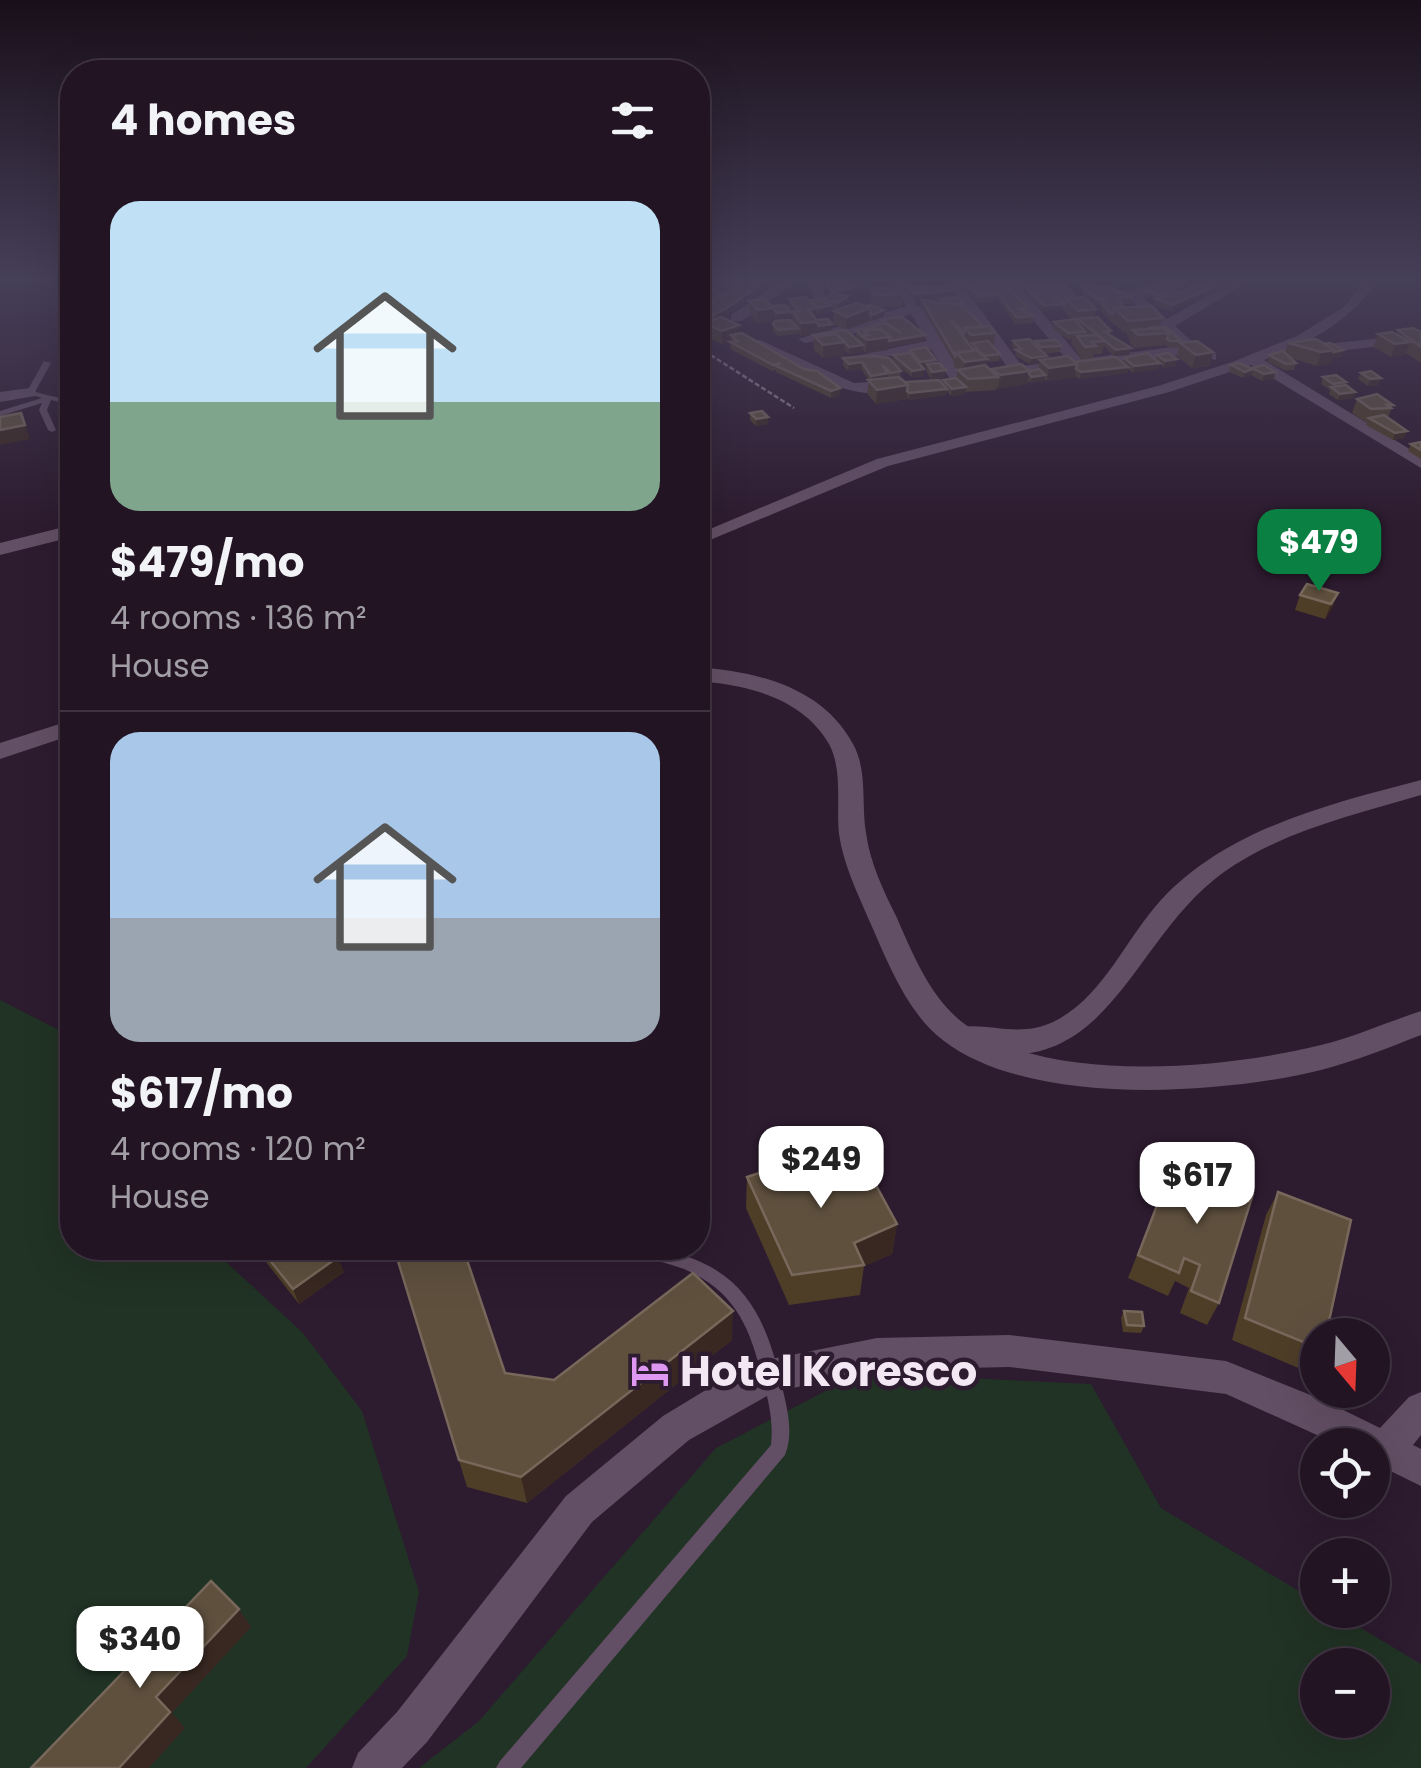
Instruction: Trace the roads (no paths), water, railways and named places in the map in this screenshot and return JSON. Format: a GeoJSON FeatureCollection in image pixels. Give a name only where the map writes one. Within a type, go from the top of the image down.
{"type":"FeatureCollection","features":[{"type":"Feature","properties":{"kind":"street"},"geometry":{"type":"LineString","coordinates":[[795,362],[852,388],[1088,362]]}},
{"type":"Feature","properties":{"kind":"street"},"geometry":{"type":"LineString","coordinates":[[937,362],[941,381]]}},
{"type":"Feature","properties":{"kind":"street"},"geometry":{"type":"LineString","coordinates":[[1011,362],[1018,371]]}},
{"type":"Feature","properties":{"kind":"street"},"geometry":{"type":"LineString","coordinates":[[710,535],[812,488],[884,462],[1120,404],[1244,362]]}},
{"type":"Feature","properties":{"kind":"street"},"geometry":{"type":"LineString","coordinates":[[1252,362],[1282,374],[1418,463]]}},
{"type":"Feature","properties":{"kind":"street"},"geometry":{"type":"LineString","coordinates":[[0,397],[42,396]]}},
{"type":"Feature","properties":{"kind":"street"},"geometry":{"type":"LineString","coordinates":[[0,538],[60,524]]}},
{"type":"Feature","properties":{"kind":"street"},"geometry":{"type":"LineString","coordinates":[[0,548],[60,533]]}},
{"type":"Feature","properties":{"kind":"street"},"geometry":{"type":"LineString","coordinates":[[710,676],[767,684],[803,703],[839,741],[847,761],[854,842],[864,870],[926,1003],[958,1037],[996,1054],[1057,1071],[1164,1076],[1242,1073],[1308,1061],[1421,1023]]}},
{"type":"Feature","properties":{"kind":"street"},"geometry":{"type":"LineString","coordinates":[[0,751],[60,730]]}},
{"type":"Feature","properties":{"kind":"street"},"geometry":{"type":"LineString","coordinates":[[958,1037],[1012,1043],[1065,1026],[1102,1002],[1151,930],[1202,876],[1228,858],[1271,837],[1421,786]]}},
{"type":"Feature","properties":{"kind":"street"},"geometry":{"type":"LineString","coordinates":[[373,1768],[412,1728],[579,1508],[676,1428],[731,1394],[771,1376],[876,1354],[1009,1351],[1226,1378],[1340,1428]]}},
{"type":"Feature","properties":{"kind":"street"},"geometry":{"type":"LineString","coordinates":[[1390,1444],[1421,1409]]}},
{"type":"Feature","properties":{"kind":"street"},"geometry":{"type":"LineString","coordinates":[[1390,1450],[1421,1468]]}},
{"type":"Feature","properties":{"kind":"lane"},"geometry":{"type":"LineString","coordinates":[[46,363],[43,410],[52,430]]}},
{"type":"Feature","properties":{"kind":"lane"},"geometry":{"type":"LineString","coordinates":[[0,414],[42,396],[60,400]]}},
{"type":"Feature","properties":{"kind":"lane"},"geometry":{"type":"LineString","coordinates":[[507,1768],[779,1449],[782,1434],[760,1328],[749,1308],[728,1287],[688,1260]]}},
{"type":"Feature","properties":{"kind":"place","name":"Hotel Koresco"},"geometry":{"type":"Point","coordinates":[650,1371]}}]}
